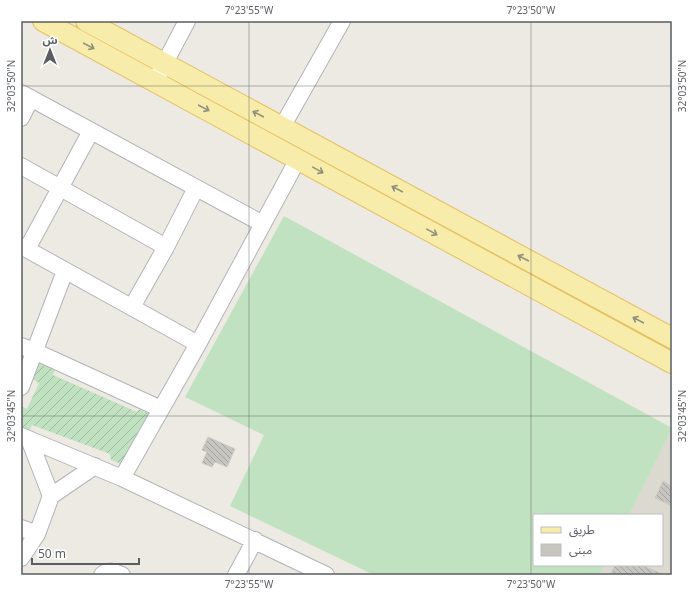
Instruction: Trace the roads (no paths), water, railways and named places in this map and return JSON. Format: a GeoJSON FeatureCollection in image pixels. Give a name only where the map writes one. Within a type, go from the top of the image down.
{"type":"FeatureCollection","features":[{"type":"Feature","properties":{"kind":"main road"},"geometry":{"type":"LineString","coordinates":[[43,21],[672,363]]}},
{"type":"Feature","properties":{"kind":"main road"},"geometry":{"type":"LineString","coordinates":[[86,21],[672,338]]}},
{"type":"Feature","properties":{"kind":"main road"},"geometry":{"type":"LineString","coordinates":[[480,258],[491,240]]}},
{"type":"Feature","properties":{"kind":"street"},"geometry":{"type":"LineString","coordinates":[[155,82],[187,21]]}},
{"type":"Feature","properties":{"kind":"street"},"geometry":{"type":"LineString","coordinates":[[282,127],[342,21]]}},
{"type":"Feature","properties":{"kind":"street"},"geometry":{"type":"LineString","coordinates":[[21,118],[26,96],[263,224]]}},
{"type":"Feature","properties":{"kind":"street"},"geometry":{"type":"LineString","coordinates":[[91,131],[61,188],[24,248],[198,344]]}},
{"type":"Feature","properties":{"kind":"street"},"geometry":{"type":"LineString","coordinates":[[122,478],[198,344],[298,159]]}},
{"type":"Feature","properties":{"kind":"street"},"geometry":{"type":"LineString","coordinates":[[21,166],[166,247]]}},
{"type":"Feature","properties":{"kind":"street"},"geometry":{"type":"LineString","coordinates":[[132,307],[166,247],[196,188]]}},
{"type":"Feature","properties":{"kind":"street"},"geometry":{"type":"LineString","coordinates":[[21,387],[28,348],[66,271]]}},
{"type":"Feature","properties":{"kind":"street"},"geometry":{"type":"LineString","coordinates":[[28,348],[161,409]]}},
{"type":"Feature","properties":{"kind":"street"},"geometry":{"type":"LineString","coordinates":[[25,437],[122,478],[326,575]]}},
{"type":"Feature","properties":{"kind":"street"},"geometry":{"type":"LineString","coordinates":[[25,437],[51,496]]}},
{"type":"Feature","properties":{"kind":"street"},"geometry":{"type":"LineString","coordinates":[[21,558],[36,534],[51,496],[95,466]]}},
{"type":"Feature","properties":{"kind":"street"},"geometry":{"type":"LineString","coordinates":[[21,528],[36,534]]}},
{"type":"Feature","properties":{"kind":"street"},"geometry":{"type":"LineString","coordinates":[[236,575],[255,540]]}},
{"type":"Feature","properties":{"kind":"street"},"geometry":{"type":"LineString","coordinates":[[102,575],[110,571],[122,575]]}}]}
